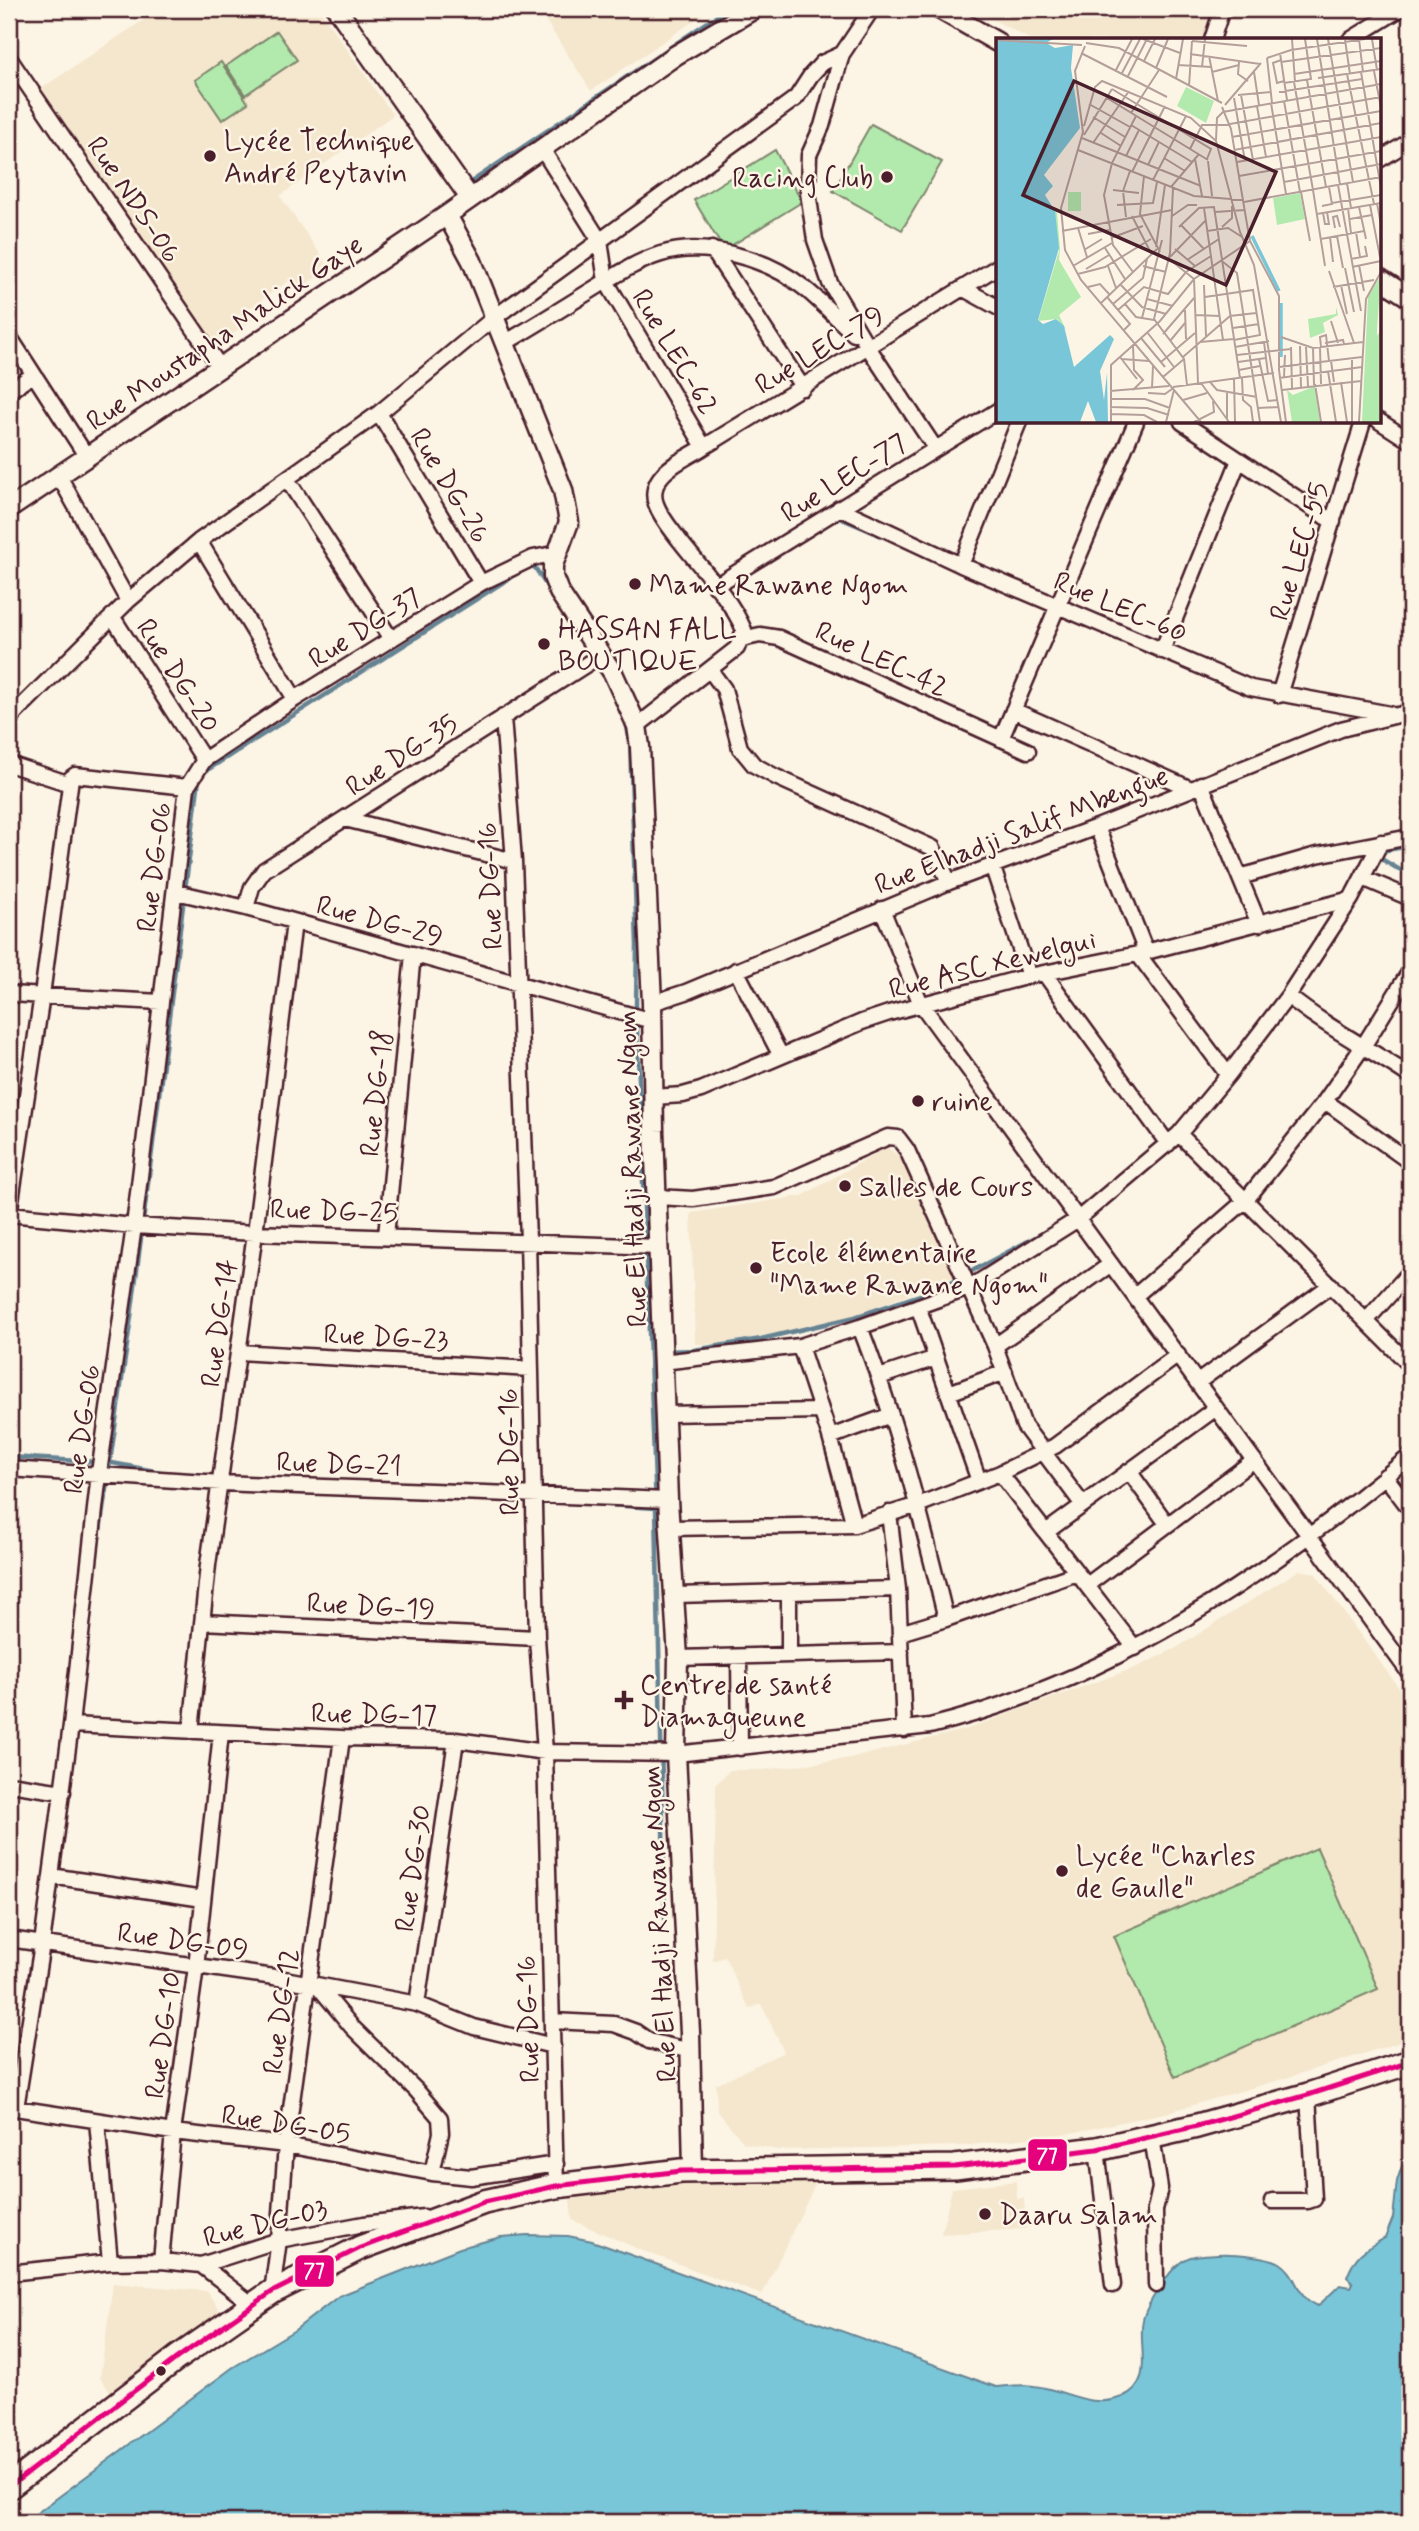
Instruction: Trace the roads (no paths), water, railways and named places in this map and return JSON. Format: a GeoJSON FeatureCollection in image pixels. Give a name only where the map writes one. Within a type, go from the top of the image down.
{"type":"FeatureCollection","features":[{"type":"Feature","properties":{"kind":"highway"},"geometry":{"type":"LineString","coordinates":[[9,2487],[177,2358],[272,2292],[360,2248],[556,2175],[955,2167],[1097,2149],[1308,2095],[1410,2062]]}},
{"type":"Feature","properties":{"kind":"street"},"geometry":{"type":"LineString","coordinates":[[337,9],[470,198]]}},
{"type":"Feature","properties":{"kind":"street","name":"Rue Moustapha Malick Gaye"},"geometry":{"type":"LineString","coordinates":[[9,509],[447,215],[676,55],[754,9]]}},
{"type":"Feature","properties":{"kind":"street"},"geometry":{"type":"LineString","coordinates":[[872,9],[842,54],[822,126],[809,155],[809,202],[815,240],[830,283],[868,347],[935,448]]}},
{"type":"Feature","properties":{"kind":"street"},"geometry":{"type":"LineString","coordinates":[[939,9],[996,41]]}},
{"type":"Feature","properties":{"kind":"street"},"geometry":{"type":"LineString","coordinates":[[1213,38],[1222,9]]}},
{"type":"Feature","properties":{"kind":"street"},"geometry":{"type":"LineString","coordinates":[[1353,38],[1400,9]]}},
{"type":"Feature","properties":{"kind":"street"},"geometry":{"type":"LineString","coordinates":[[9,719],[128,601],[199,541],[379,412],[495,317],[796,98],[822,62],[842,54]]}},
{"type":"Feature","properties":{"kind":"street","name":"Rue NDS-06"},"geometry":{"type":"LineString","coordinates":[[9,58],[220,367]]}},
{"type":"Feature","properties":{"kind":"street"},"geometry":{"type":"LineString","coordinates":[[1380,159],[1408,145]]}},
{"type":"Feature","properties":{"kind":"street"},"geometry":{"type":"LineString","coordinates":[[542,149],[600,241],[606,281]]}},
{"type":"Feature","properties":{"kind":"street","name":"Rue El Hadji Rawane Ngom"},"geometry":{"type":"LineString","coordinates":[[447,215],[472,261],[563,490],[569,522],[553,565],[553,577],[559,592],[618,682],[637,726],[640,747],[652,1003],[662,1362],[678,1658],[676,1754],[691,2051],[693,2171]]}},
{"type":"Feature","properties":{"kind":"street"},"geometry":{"type":"LineString","coordinates":[[505,344],[620,270],[655,255],[691,248],[712,249],[752,259],[795,281],[868,347]]}},
{"type":"Feature","properties":{"kind":"street"},"geometry":{"type":"LineString","coordinates":[[712,249],[803,388]]}},
{"type":"Feature","properties":{"kind":"street","name":"Rue LEC-79"},"geometry":{"type":"LineString","coordinates":[[715,586],[662,517],[655,503],[654,492],[658,480],[665,472],[996,268]]}},
{"type":"Feature","properties":{"kind":"street"},"geometry":{"type":"LineString","coordinates":[[1380,279],[1410,298]]}},
{"type":"Feature","properties":{"kind":"street","name":"Rue LEC-62"},"geometry":{"type":"LineString","coordinates":[[606,281],[704,447]]}},
{"type":"Feature","properties":{"kind":"street"},"geometry":{"type":"LineString","coordinates":[[964,289],[996,306]]}},
{"type":"Feature","properties":{"kind":"street"},"geometry":{"type":"LineString","coordinates":[[9,336],[87,457]]}},
{"type":"Feature","properties":{"kind":"street"},"geometry":{"type":"LineString","coordinates":[[9,391],[33,375]]}},
{"type":"Feature","properties":{"kind":"street","name":"Rue DG-26"},"geometry":{"type":"LineString","coordinates":[[379,412],[481,583]]}},
{"type":"Feature","properties":{"kind":"street","name":"Rue LEC-77"},"geometry":{"type":"LineString","coordinates":[[715,586],[996,412]]}},
{"type":"Feature","properties":{"kind":"street"},"geometry":{"type":"LineString","coordinates":[[1380,422],[1410,441]]}},
{"type":"Feature","properties":{"kind":"street"},"geometry":{"type":"LineString","coordinates":[[961,565],[1018,424]]}},
{"type":"Feature","properties":{"kind":"street"},"geometry":{"type":"LineString","coordinates":[[1001,739],[1135,424]]}},
{"type":"Feature","properties":{"kind":"street"},"geometry":{"type":"LineString","coordinates":[[1185,424],[1333,522]]}},
{"type":"Feature","properties":{"kind":"street","name":"Rue LEC-55"},"geometry":{"type":"LineString","coordinates":[[1279,695],[1362,424]]}},
{"type":"Feature","properties":{"kind":"street"},"geometry":{"type":"LineString","coordinates":[[1162,651],[1238,460]]}},
{"type":"Feature","properties":{"kind":"street"},"geometry":{"type":"LineString","coordinates":[[59,476],[128,601]]}},
{"type":"Feature","properties":{"kind":"street"},"geometry":{"type":"LineString","coordinates":[[287,479],[391,639]]}},
{"type":"Feature","properties":{"kind":"street","name":"Rue LEC-60"},"geometry":{"type":"LineString","coordinates":[[839,508],[961,565],[1251,688],[1279,695],[1404,713]]}},
{"type":"Feature","properties":{"kind":"street"},"geometry":{"type":"LineString","coordinates":[[199,541],[295,699]]}},
{"type":"Feature","properties":{"kind":"street","name":"Rue DG-37"},"geometry":{"type":"LineString","coordinates":[[204,760],[295,699],[481,583],[533,558],[558,553]]}},
{"type":"Feature","properties":{"kind":"street"},"geometry":{"type":"LineString","coordinates":[[637,726],[737,648],[744,630],[740,620],[715,586]]}},
{"type":"Feature","properties":{"kind":"street","name":"Rue DG-20"},"geometry":{"type":"LineString","coordinates":[[112,616],[204,760]]}},
{"type":"Feature","properties":{"kind":"street","name":"Rue LEC-42"},"geometry":{"type":"LineString","coordinates":[[742,639],[760,635],[779,638],[1028,751]]}},
{"type":"Feature","properties":{"kind":"street","name":"Rue DG-35"},"geometry":{"type":"LineString","coordinates":[[246,908],[252,887],[264,870],[601,655]]}},
{"type":"Feature","properties":{"kind":"street"},"geometry":{"type":"LineString","coordinates":[[709,670],[724,689],[740,748],[754,765],[933,848],[949,882]]}},
{"type":"Feature","properties":{"kind":"street"},"geometry":{"type":"LineString","coordinates":[[1404,713],[1410,698]]}},
{"type":"Feature","properties":{"kind":"street"},"geometry":{"type":"LineString","coordinates":[[1013,710],[1196,787],[1240,877],[1259,924]]}},
{"type":"Feature","properties":{"kind":"street","name":"Rue Elhadji Salif Mbengue"},"geometry":{"type":"LineString","coordinates":[[652,1003],[686,992],[949,882],[1097,827],[1341,729],[1404,713]]}},
{"type":"Feature","properties":{"kind":"street","name":"Rue DG-16"},"geometry":{"type":"LineString","coordinates":[[503,717],[514,861],[528,1240],[537,1638],[545,1752],[556,2175]]}},
{"type":"Feature","properties":{"kind":"street","name":"Rue DG-06"},"geometry":{"type":"LineString","coordinates":[[13,2108],[42,1944],[63,1792],[99,1473],[134,1226],[187,787],[204,760]]}},
{"type":"Feature","properties":{"kind":"street"},"geometry":{"type":"LineString","coordinates":[[9,764],[72,780],[187,787]]}},
{"type":"Feature","properties":{"kind":"street"},"geometry":{"type":"LineString","coordinates":[[9,1214],[72,780]]}},
{"type":"Feature","properties":{"kind":"street"},"geometry":{"type":"LineString","coordinates":[[345,819],[514,861]]}},
{"type":"Feature","properties":{"kind":"street"},"geometry":{"type":"LineString","coordinates":[[1097,827],[1142,953],[1228,1075]]}},
{"type":"Feature","properties":{"kind":"street"},"geometry":{"type":"LineString","coordinates":[[1240,877],[1317,855],[1410,837]]}},
{"type":"Feature","properties":{"kind":"street"},"geometry":{"type":"LineString","coordinates":[[662,1362],[800,1346],[860,1327],[969,1288],[1078,1219],[1173,1139],[1228,1075],[1288,996],[1351,899],[1381,842]]}},
{"type":"Feature","properties":{"kind":"street"},"geometry":{"type":"LineString","coordinates":[[992,865],[1037,975],[1173,1139],[1246,1200],[1410,1365]]}},
{"type":"Feature","properties":{"kind":"street"},"geometry":{"type":"LineString","coordinates":[[1363,878],[1410,898]]}},
{"type":"Feature","properties":{"kind":"street","name":"Rue DG-29"},"geometry":{"type":"LineString","coordinates":[[176,892],[246,908],[652,1021]]}},
{"type":"Feature","properties":{"kind":"street","name":"Rue ASC Xewelgui"},"geometry":{"type":"LineString","coordinates":[[653,1097],[683,1095],[701,1090],[862,1022],[921,1004],[1037,975],[1142,953],[1351,899]]}},
{"type":"Feature","properties":{"kind":"street"},"geometry":{"type":"LineString","coordinates":[[882,909],[921,1004],[1410,1674]]}},
{"type":"Feature","properties":{"kind":"street","name":"Rue DG-14"},"geometry":{"type":"LineString","coordinates":[[191,1731],[202,1622],[294,922]]}},
{"type":"Feature","properties":{"kind":"street","name":"Rue DG-18"},"geometry":{"type":"LineString","coordinates":[[386,1236],[413,954]]}},
{"type":"Feature","properties":{"kind":"street"},"geometry":{"type":"LineString","coordinates":[[736,970],[781,1056]]}},
{"type":"Feature","properties":{"kind":"street"},"geometry":{"type":"LineString","coordinates":[[1135,1296],[1246,1200],[1325,1101],[1410,971]]}},
{"type":"Feature","properties":{"kind":"street"},"geometry":{"type":"LineString","coordinates":[[9,994],[161,1002]]}},
{"type":"Feature","properties":{"kind":"street"},"geometry":{"type":"LineString","coordinates":[[1288,996],[1330,1027],[1364,1045],[1410,1076]]}},
{"type":"Feature","properties":{"kind":"street"},"geometry":{"type":"LineString","coordinates":[[1325,1101],[1410,1162]]}},
{"type":"Feature","properties":{"kind":"street"},"geometry":{"type":"LineString","coordinates":[[657,1197],[693,1199],[774,1187],[888,1137],[898,1138],[907,1150],[995,1346],[1024,1426],[1083,1505]]}},
{"type":"Feature","properties":{"kind":"street","name":"Rue DG-25"},"geometry":{"type":"LineString","coordinates":[[9,1214],[134,1226],[255,1233],[528,1240],[659,1247]]}},
{"type":"Feature","properties":{"kind":"street"},"geometry":{"type":"LineString","coordinates":[[995,1346],[1111,1264]]}},
{"type":"Feature","properties":{"kind":"street"},"geometry":{"type":"LineString","coordinates":[[1366,1321],[1410,1272]]}},
{"type":"Feature","properties":{"kind":"street"},"geometry":{"type":"LineString","coordinates":[[1198,1382],[1331,1285]]}},
{"type":"Feature","properties":{"kind":"street"},"geometry":{"type":"LineString","coordinates":[[918,1306],[979,1481]]}},
{"type":"Feature","properties":{"kind":"street"},"geometry":{"type":"LineString","coordinates":[[860,1327],[879,1377],[918,1504],[946,1619]]}},
{"type":"Feature","properties":{"kind":"street"},"geometry":{"type":"LineString","coordinates":[[800,1346],[830,1437],[854,1525]]}},
{"type":"Feature","properties":{"kind":"street","name":"Rue DG-23"},"geometry":{"type":"LineString","coordinates":[[239,1352],[531,1369]]}},
{"type":"Feature","properties":{"kind":"street"},"geometry":{"type":"LineString","coordinates":[[670,1528],[854,1525],[889,1514],[1000,1473],[1055,1446],[1178,1355]]}},
{"type":"Feature","properties":{"kind":"street"},"geometry":{"type":"LineString","coordinates":[[879,1377],[936,1358]]}},
{"type":"Feature","properties":{"kind":"street"},"geometry":{"type":"LineString","coordinates":[[949,1393],[1005,1373]]}},
{"type":"Feature","properties":{"kind":"street"},"geometry":{"type":"LineString","coordinates":[[1046,1532],[1216,1408]]}},
{"type":"Feature","properties":{"kind":"street"},"geometry":{"type":"LineString","coordinates":[[665,1414],[821,1412]]}},
{"type":"Feature","properties":{"kind":"street"},"geometry":{"type":"LineString","coordinates":[[830,1437],[891,1415]]}},
{"type":"Feature","properties":{"kind":"street","name":"Rue DG-17"},"geometry":{"type":"LineString","coordinates":[[71,1725],[342,1738],[456,1740],[545,1752],[676,1754],[904,1730],[966,1717],[1037,1693],[1135,1648],[1225,1593],[1310,1535],[1410,1456]]}},
{"type":"Feature","properties":{"kind":"street"},"geometry":{"type":"LineString","coordinates":[[900,1633],[1082,1579],[1167,1524],[1254,1460]]}},
{"type":"Feature","properties":{"kind":"street","name":"Rue DG-21"},"geometry":{"type":"LineString","coordinates":[[9,1469],[220,1483],[668,1500]]}},
{"type":"Feature","properties":{"kind":"street"},"geometry":{"type":"LineString","coordinates":[[1129,1471],[1167,1524]]}},
{"type":"Feature","properties":{"kind":"street"},"geometry":{"type":"LineString","coordinates":[[1000,1473],[1135,1648]]}},
{"type":"Feature","properties":{"kind":"street"},"geometry":{"type":"LineString","coordinates":[[1385,1476],[1410,1509]]}},
{"type":"Feature","properties":{"kind":"street"},"geometry":{"type":"LineString","coordinates":[[889,1514],[898,1589],[904,1730]]}},
{"type":"Feature","properties":{"kind":"street"},"geometry":{"type":"LineString","coordinates":[[675,1595],[898,1589]]}},
{"type":"Feature","properties":{"kind":"street"},"geometry":{"type":"LineString","coordinates":[[789,1591],[789,1655]]}},
{"type":"Feature","properties":{"kind":"street","name":"Rue DG-19"},"geometry":{"type":"LineString","coordinates":[[202,1622],[537,1638]]}},
{"type":"Feature","properties":{"kind":"street"},"geometry":{"type":"LineString","coordinates":[[678,1658],[901,1652]]}},
{"type":"Feature","properties":{"kind":"street"},"geometry":{"type":"LineString","coordinates":[[739,1657],[740,1748]]}},
{"type":"Feature","properties":{"kind":"street","name":"Rue DG-10"},"geometry":{"type":"LineString","coordinates":[[161,2261],[173,2132],[195,1967],[221,1732]]}},
{"type":"Feature","properties":{"kind":"street","name":"Rue DG-12"},"geometry":{"type":"LineString","coordinates":[[272,2292],[286,2145],[314,1985],[342,1738]]}},
{"type":"Feature","properties":{"kind":"street","name":"Rue DG-30"},"geometry":{"type":"LineString","coordinates":[[417,2004],[456,1740]]}},
{"type":"Feature","properties":{"kind":"street"},"geometry":{"type":"LineString","coordinates":[[9,1784],[63,1792]]}},
{"type":"Feature","properties":{"kind":"street"},"geometry":{"type":"LineString","coordinates":[[51,1876],[203,1899]]}},
{"type":"Feature","properties":{"kind":"street","name":"Rue DG-09"},"geometry":{"type":"LineString","coordinates":[[9,1939],[314,1985],[417,2004],[474,2027],[553,2046]]}},
{"type":"Feature","properties":{"kind":"street"},"geometry":{"type":"LineString","coordinates":[[314,1985],[436,2112],[441,2123],[441,2133],[432,2173]]}},
{"type":"Feature","properties":{"kind":"street"},"geometry":{"type":"LineString","coordinates":[[552,2021],[614,2024],[636,2032],[649,2041],[691,2051]]}},
{"type":"Feature","properties":{"kind":"street"},"geometry":{"type":"LineString","coordinates":[[1272,2202],[1314,2199],[1308,2095]]}},
{"type":"Feature","properties":{"kind":"street","name":"Rue DG-05"},"geometry":{"type":"LineString","coordinates":[[13,2108],[173,2132],[286,2145],[432,2173],[471,2177],[556,2175]]}},
{"type":"Feature","properties":{"kind":"street"},"geometry":{"type":"LineString","coordinates":[[97,2121],[110,2262]]}},
{"type":"Feature","properties":{"kind":"street"},"geometry":{"type":"LineString","coordinates":[[1152,2137],[1160,2188],[1155,2210],[1156,2285]]}},
{"type":"Feature","properties":{"kind":"street"},"geometry":{"type":"LineString","coordinates":[[1097,2149],[1112,2285]]}},
{"type":"Feature","properties":{"kind":"street","name":"Rue DG-03"},"geometry":{"type":"LineString","coordinates":[[9,2273],[110,2262],[161,2261],[201,2265],[279,2240],[364,2224],[450,2213]]}},
{"type":"Feature","properties":{"kind":"street"},"geometry":{"type":"LineString","coordinates":[[201,2265],[253,2305]]}},
{"type":"Feature","properties":{"kind":"water"},"geometry":{"type":"Polygon","coordinates":[[[1410,2142],[1410,2522],[25,2522],[232,2368],[295,2330],[339,2296],[460,2248],[501,2237],[568,2236],[592,2241],[996,2387],[1029,2385],[1099,2401],[1122,2397],[1139,2382],[1142,2373],[1142,2330],[1145,2314],[1164,2280],[1185,2259],[1198,2255],[1224,2254],[1267,2258],[1280,2263],[1306,2298],[1318,2306],[1340,2285],[1351,2287],[1353,2283],[1347,2277],[1357,2257],[1385,2238],[1393,2218],[1397,2181],[1410,2142]]]}},
{"type":"Feature","properties":{"kind":"waterway"},"geometry":{"type":"LineString","coordinates":[[468,184],[727,9]]}},
{"type":"Feature","properties":{"kind":"waterway"},"geometry":{"type":"LineString","coordinates":[[1367,38],[1410,11]]}},
{"type":"Feature","properties":{"kind":"waterway"},"geometry":{"type":"LineString","coordinates":[[835,516],[882,536]]}},
{"type":"Feature","properties":{"kind":"waterway"},"geometry":{"type":"LineString","coordinates":[[529,565],[532,563],[550,591]]}},
{"type":"Feature","properties":{"kind":"waterway"},"geometry":{"type":"LineString","coordinates":[[204,772],[516,574]]}},
{"type":"Feature","properties":{"kind":"waterway"},"geometry":{"type":"LineString","coordinates":[[1403,710],[1410,678]]}},
{"type":"Feature","properties":{"kind":"waterway"},"geometry":{"type":"LineString","coordinates":[[626,722],[630,742],[637,945],[636,1004],[656,1508],[665,1920]]}},
{"type":"Feature","properties":{"kind":"waterway"},"geometry":{"type":"LineString","coordinates":[[97,1551],[131,1317],[199,779]]}},
{"type":"Feature","properties":{"kind":"waterway"},"geometry":{"type":"LineString","coordinates":[[1381,851],[1410,846]]}},
{"type":"Feature","properties":{"kind":"waterway"},"geometry":{"type":"LineString","coordinates":[[1378,857],[1410,876]]}},
{"type":"Feature","properties":{"kind":"waterway"},"geometry":{"type":"LineString","coordinates":[[665,1351],[694,1350],[761,1339],[855,1317],[938,1289],[1047,1231]]}},
{"type":"Feature","properties":{"kind":"waterway"},"geometry":{"type":"LineString","coordinates":[[9,1457],[98,1462]]}},
{"type":"Feature","properties":{"kind":"waterway"},"geometry":{"type":"LineString","coordinates":[[107,1462],[160,1472]]}},
{"type":"Feature","properties":{"kind":"waterway"},"geometry":{"type":"LineString","coordinates":[[594,1504],[656,1508]]}},
{"type":"Feature","properties":{"kind":"place","name":"Lycée Technique André Peytavin"},"geometry":{"type":"Point","coordinates":[210,156]}},
{"type":"Feature","properties":{"kind":"place","name":"Racing Club"},"geometry":{"type":"Point","coordinates":[887,177]}},
{"type":"Feature","properties":{"kind":"place","name":"Mame Rawane Ngom"},"geometry":{"type":"Point","coordinates":[635,584]}},
{"type":"Feature","properties":{"kind":"place","name":"HASSAN FALL BOUTIQUE"},"geometry":{"type":"Point","coordinates":[544,644]}},
{"type":"Feature","properties":{"kind":"place","name":"ruine"},"geometry":{"type":"Point","coordinates":[918,1101]}},
{"type":"Feature","properties":{"kind":"place","name":"Salles de Cours"},"geometry":{"type":"Point","coordinates":[845,1186]}},
{"type":"Feature","properties":{"kind":"place","name":"Ecole élémentaire \"Mame Rawane Ngom\""},"geometry":{"type":"Point","coordinates":[756,1268]}},
{"type":"Feature","properties":{"kind":"place","name":"Centre de santé Diamagueune"},"geometry":{"type":"Point","coordinates":[624,1700]}},
{"type":"Feature","properties":{"kind":"place","name":"Lycée \"Charles de Gaulle\""},"geometry":{"type":"Point","coordinates":[1062,1871]}},
{"type":"Feature","properties":{"kind":"place","name":"Daaru Salam"},"geometry":{"type":"Point","coordinates":[985,2214]}}]}
